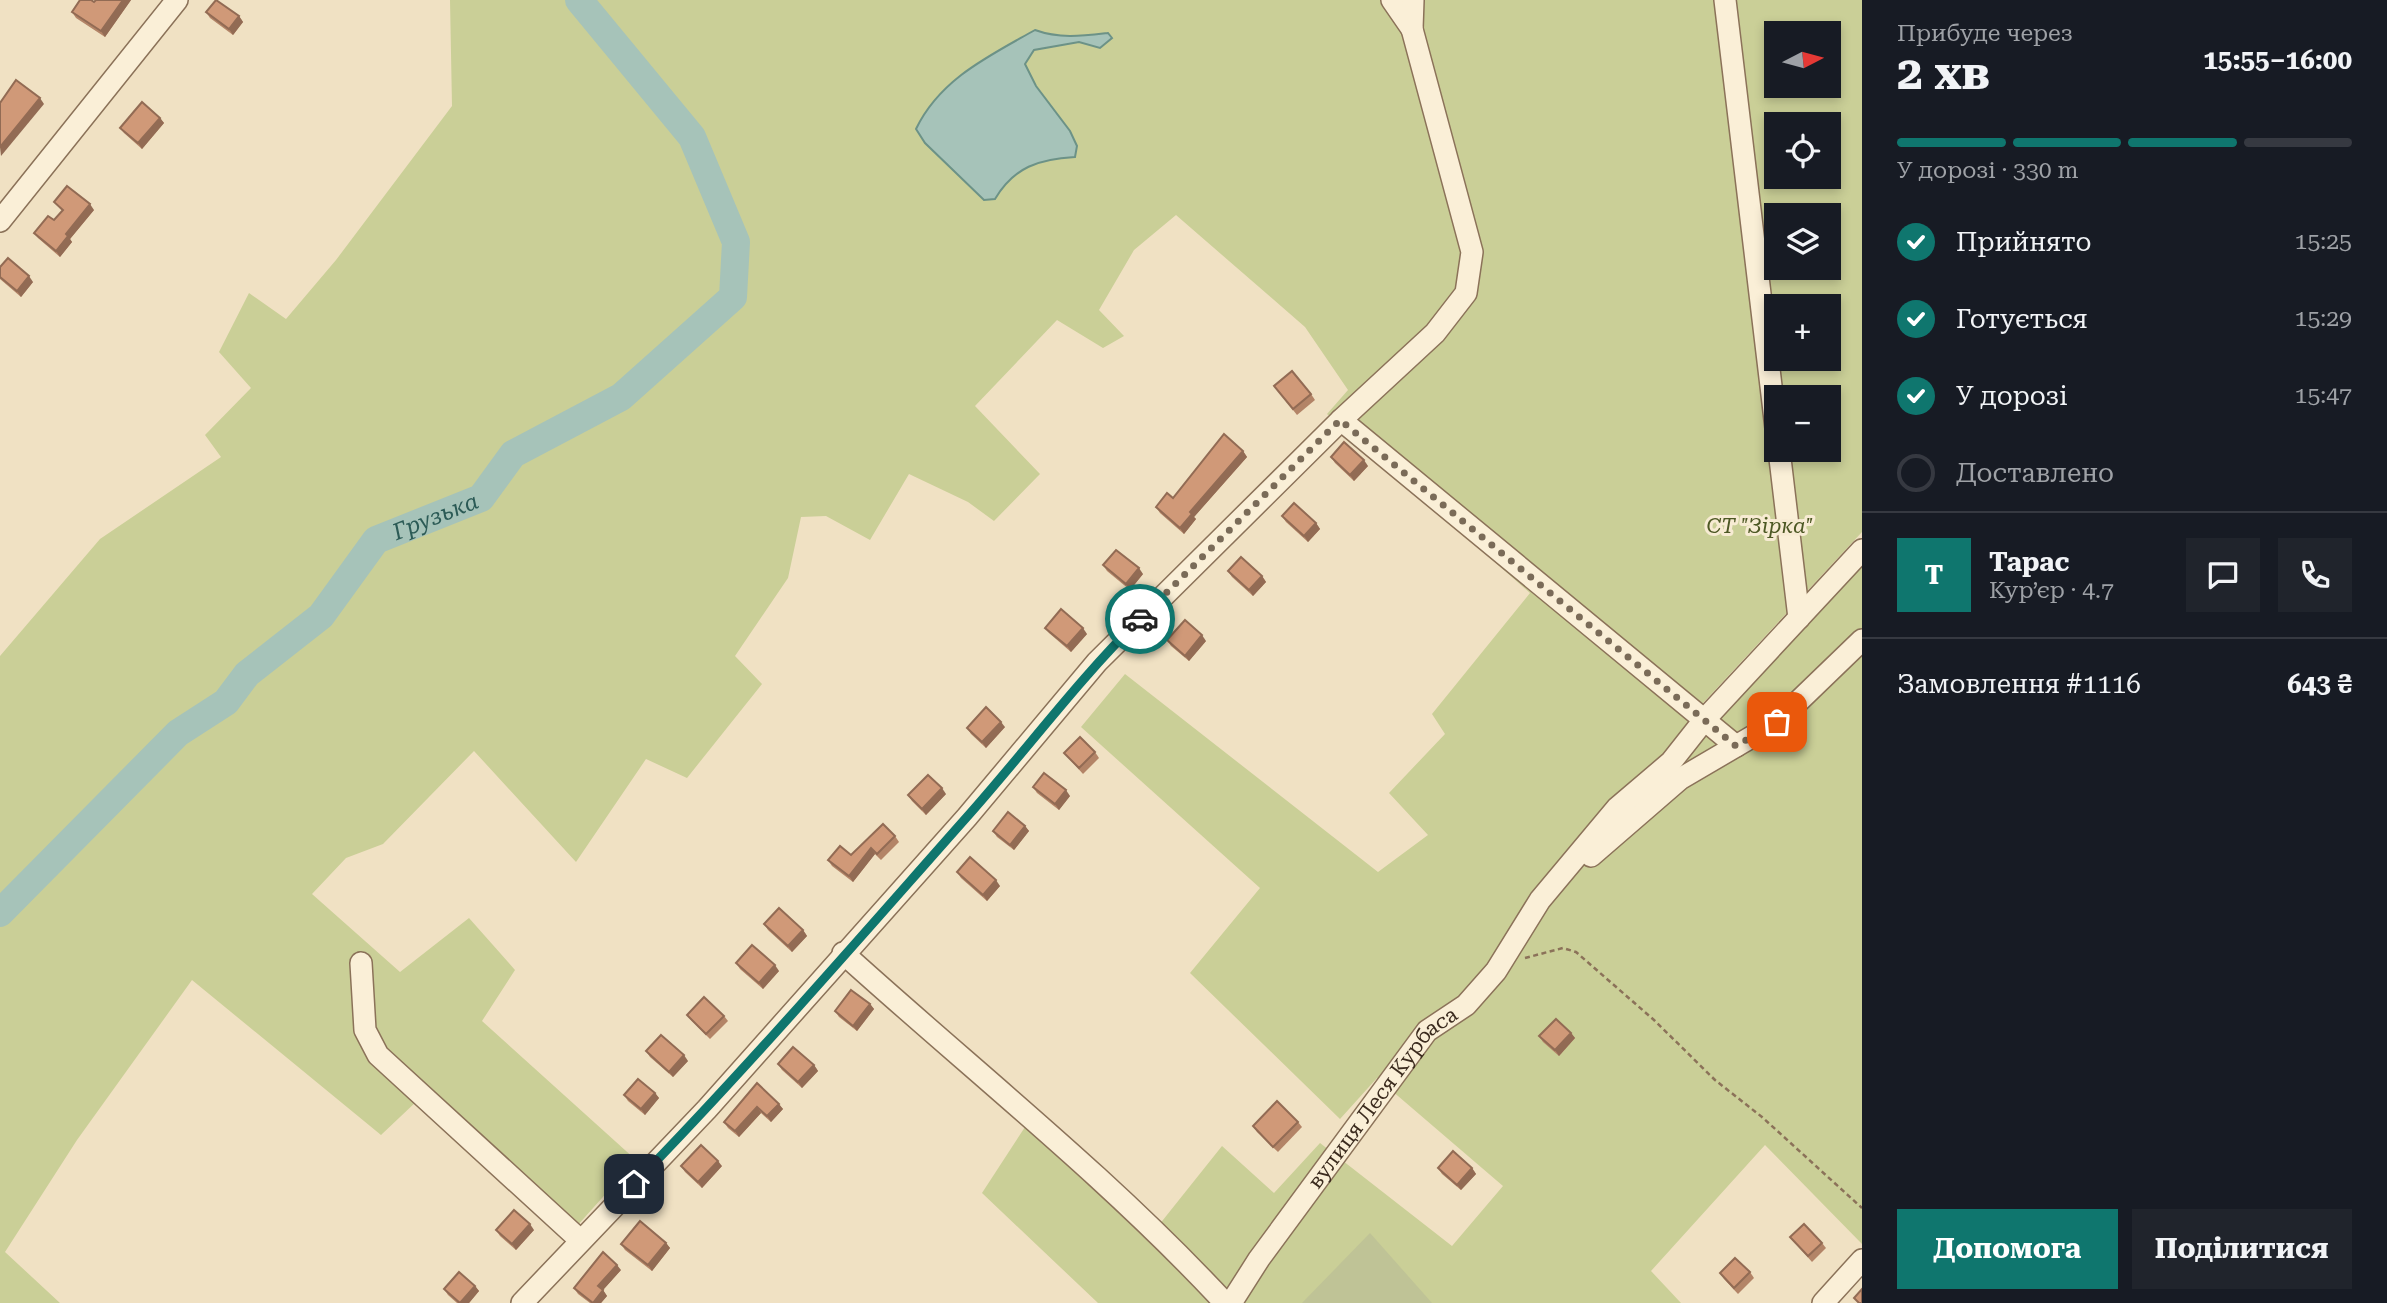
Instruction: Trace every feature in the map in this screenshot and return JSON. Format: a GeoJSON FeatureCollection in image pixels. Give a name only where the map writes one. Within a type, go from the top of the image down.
{"type":"FeatureCollection","features":[{"type":"Feature","properties":{"kind":"street"},"geometry":{"type":"LineString","coordinates":[[0,221],[177,0]]}},
{"type":"Feature","properties":{"kind":"street"},"geometry":{"type":"LineString","coordinates":[[1392,0],[1412,29]]}},
{"type":"Feature","properties":{"kind":"street"},"geometry":{"type":"LineString","coordinates":[[522,1303],[707,1109],[843,953],[967,817],[1097,662],[1340,420],[1435,333],[1466,293],[1472,252],[1412,29],[1413,0]]}},
{"type":"Feature","properties":{"kind":"street"},"geometry":{"type":"LineString","coordinates":[[1725,0],[1771,385]]}},
{"type":"Feature","properties":{"kind":"street"},"geometry":{"type":"LineString","coordinates":[[1340,420],[1736,746]]}},
{"type":"Feature","properties":{"kind":"street"},"geometry":{"type":"LineString","coordinates":[[1780,462],[1799,618]]}},
{"type":"Feature","properties":{"kind":"street"},"geometry":{"type":"LineString","coordinates":[[1540,900],[1617,808],[1671,762],[1705,719],[1862,550]]}},
{"type":"Feature","properties":{"kind":"street"},"geometry":{"type":"LineString","coordinates":[[1540,900],[1680,779],[1777,722],[1862,640]]}},
{"type":"Feature","properties":{"kind":"street","name":"вулиця Леся Курбаса"},"geometry":{"type":"LineString","coordinates":[[1231,1303],[1259,1259],[1427,1031],[1466,1005],[1496,971],[1540,900]]}},
{"type":"Feature","properties":{"kind":"street"},"geometry":{"type":"LineString","coordinates":[[843,953],[1033,1116],[1184,1259],[1225,1303]]}},
{"type":"Feature","properties":{"kind":"street"},"geometry":{"type":"LineString","coordinates":[[361,963],[365,1030],[378,1055],[580,1240]]}},
{"type":"Feature","properties":{"kind":"street"},"geometry":{"type":"LineString","coordinates":[[1823,1303],[1862,1260]]}},
{"type":"Feature","properties":{"kind":"path"},"geometry":{"type":"LineString","coordinates":[[1496,971],[1531,956],[1563,948],[1576,952],[1654,1020],[1715,1080],[1762,1117],[1862,1208]]}},
{"type":"Feature","properties":{"kind":"green space","name":"СТ \"Зірка\""},"geometry":{"type":"Polygon","coordinates":[[[450,0],[1862,0],[1862,532],[1703,703],[1716,716],[1862,559],[1862,1244],[1765,1145],[1651,1271],[1681,1303],[1098,1303],[982,1193],[1027,1124],[1147,1240],[1222,1146],[1274,1193],[1320,1143],[1452,1246],[1503,1186],[1377,1078],[1340,1119],[1190,973],[1260,888],[1081,727],[1125,674],[1378,872],[1428,835],[1389,793],[1445,734],[1432,714],[1530,593],[1327,414],[1348,390],[1305,327],[1176,215],[1134,250],[1099,310],[1124,336],[1103,348],[1057,320],[975,406],[1040,474],[994,521],[968,502],[909,474],[870,540],[826,516],[801,517],[788,578],[735,656],[762,684],[687,778],[646,759],[576,862],[474,751],[383,844],[346,858],[312,894],[400,972],[469,918],[515,970],[482,1021],[636,1160],[568,1236],[418,1100],[381,1135],[192,980],[77,1140],[5,1252],[60,1303],[0,1303],[0,656],[100,539],[221,457],[205,435],[251,388],[219,352],[249,293],[286,319],[336,260],[452,106],[450,0]]]}},
{"type":"Feature","properties":{"kind":"green space"},"geometry":{"type":"Polygon","coordinates":[[[1370,1233],[1432,1303],[1302,1303],[1370,1233]]]}},
{"type":"Feature","properties":{"kind":"water"},"geometry":{"type":"Polygon","coordinates":[[[1035,30],[1062,36],[1108,33],[1112,38],[1100,48],[1079,42],[1034,50],[1025,64],[1036,86],[1070,131],[1077,146],[1075,157],[1050,160],[1029,167],[1010,179],[995,199],[984,200],[925,143],[916,129],[926,111],[952,83],[983,60],[1035,30]]]}},
{"type":"Feature","properties":{"kind":"building"},"geometry":{"type":"Polygon","coordinates":[[[80,0],[123,0],[101,31],[72,12],[80,0]]]}},
{"type":"Feature","properties":{"kind":"building"},"geometry":{"type":"Polygon","coordinates":[[[216,0],[239,16],[229,29],[206,12],[216,0]]]}},
{"type":"Feature","properties":{"kind":"building"},"geometry":{"type":"Polygon","coordinates":[[[16,80],[40,98],[0,147],[0,103],[16,80]]]}},
{"type":"Feature","properties":{"kind":"building"},"geometry":{"type":"Polygon","coordinates":[[[142,102],[160,118],[138,143],[120,128],[142,102]]]}},
{"type":"Feature","properties":{"kind":"building"},"geometry":{"type":"Polygon","coordinates":[[[67,186],[90,204],[56,251],[34,233],[48,216],[54,220],[63,210],[54,202],[67,186]]]}},
{"type":"Feature","properties":{"kind":"building"},"geometry":{"type":"Polygon","coordinates":[[[8,258],[29,276],[17,291],[0,277],[0,267],[8,258]]]}},
{"type":"Feature","properties":{"kind":"building"},"geometry":{"type":"Polygon","coordinates":[[[1292,371],[1311,394],[1293,409],[1274,386],[1292,371]]]}},
{"type":"Feature","properties":{"kind":"building"},"geometry":{"type":"Polygon","coordinates":[[[1224,434],[1243,451],[1190,512],[1192,514],[1180,528],[1156,507],[1167,493],[1173,498],[1224,434]]]}},
{"type":"Feature","properties":{"kind":"building"},"geometry":{"type":"Polygon","coordinates":[[[1344,442],[1364,460],[1350,475],[1331,457],[1344,442]]]}},
{"type":"Feature","properties":{"kind":"building"},"geometry":{"type":"Polygon","coordinates":[[[1294,503],[1316,523],[1304,536],[1282,516],[1294,503]]]}},
{"type":"Feature","properties":{"kind":"building"},"geometry":{"type":"Polygon","coordinates":[[[1116,550],[1139,568],[1126,584],[1103,565],[1116,550]]]}},
{"type":"Feature","properties":{"kind":"building"},"geometry":{"type":"Polygon","coordinates":[[[1241,557],[1262,576],[1249,590],[1228,571],[1241,557]]]}},
{"type":"Feature","properties":{"kind":"building"},"geometry":{"type":"Polygon","coordinates":[[[1061,609],[1083,628],[1067,646],[1045,628],[1061,609]]]}},
{"type":"Feature","properties":{"kind":"building"},"geometry":{"type":"Polygon","coordinates":[[[1185,620],[1202,635],[1185,656],[1167,640],[1185,620]]]}},
{"type":"Feature","properties":{"kind":"building"},"geometry":{"type":"Polygon","coordinates":[[[986,707],[1001,722],[982,742],[967,728],[986,707]]]}},
{"type":"Feature","properties":{"kind":"building"},"geometry":{"type":"Polygon","coordinates":[[[1080,737],[1095,752],[1079,768],[1064,753],[1080,737]]]}},
{"type":"Feature","properties":{"kind":"building"},"geometry":{"type":"Polygon","coordinates":[[[1044,773],[1066,790],[1055,804],[1033,787],[1044,773]]]}},
{"type":"Feature","properties":{"kind":"building"},"geometry":{"type":"Polygon","coordinates":[[[928,775],[942,788],[922,809],[908,795],[928,775]]]}},
{"type":"Feature","properties":{"kind":"building"},"geometry":{"type":"Polygon","coordinates":[[[1008,812],[1025,826],[1010,845],[993,831],[1008,812]]]}},
{"type":"Feature","properties":{"kind":"building"},"geometry":{"type":"Polygon","coordinates":[[[883,824],[895,836],[877,854],[871,848],[849,876],[828,860],[840,846],[851,855],[883,824]]]}},
{"type":"Feature","properties":{"kind":"building"},"geometry":{"type":"Polygon","coordinates":[[[970,857],[996,880],[983,895],[957,872],[970,857]]]}},
{"type":"Feature","properties":{"kind":"building"},"geometry":{"type":"Polygon","coordinates":[[[779,908],[803,930],[788,946],[764,924],[779,908]]]}},
{"type":"Feature","properties":{"kind":"building"},"geometry":{"type":"Polygon","coordinates":[[[752,945],[775,965],[759,983],[736,963],[752,945]]]}},
{"type":"Feature","properties":{"kind":"building"},"geometry":{"type":"Polygon","coordinates":[[[851,990],[870,1004],[853,1026],[835,1011],[851,990]]]}},
{"type":"Feature","properties":{"kind":"building"},"geometry":{"type":"Polygon","coordinates":[[[704,997],[724,1016],[706,1034],[687,1015],[704,997]]]}},
{"type":"Feature","properties":{"kind":"building"},"geometry":{"type":"Polygon","coordinates":[[[1556,1019],[1571,1033],[1555,1050],[1539,1036],[1556,1019]]]}},
{"type":"Feature","properties":{"kind":"building"},"geometry":{"type":"Polygon","coordinates":[[[661,1035],[684,1055],[669,1072],[646,1051],[661,1035]]]}},
{"type":"Feature","properties":{"kind":"building"},"geometry":{"type":"Polygon","coordinates":[[[793,1047],[814,1065],[798,1082],[778,1064],[793,1047]]]}},
{"type":"Feature","properties":{"kind":"building"},"geometry":{"type":"Polygon","coordinates":[[[638,1079],[655,1093],[641,1109],[624,1095],[638,1079]]]}},
{"type":"Feature","properties":{"kind":"building"},"geometry":{"type":"Polygon","coordinates":[[[757,1083],[779,1104],[767,1116],[757,1107],[735,1131],[724,1122],[757,1083]]]}},
{"type":"Feature","properties":{"kind":"building"},"geometry":{"type":"Polygon","coordinates":[[[1277,1101],[1298,1122],[1273,1147],[1253,1126],[1277,1101]]]}},
{"type":"Feature","properties":{"kind":"building"},"geometry":{"type":"Polygon","coordinates":[[[701,1145],[718,1161],[698,1182],[681,1166],[701,1145]]]}},
{"type":"Feature","properties":{"kind":"building"},"geometry":{"type":"Polygon","coordinates":[[[1453,1151],[1472,1168],[1457,1185],[1438,1168],[1453,1151]]]}},
{"type":"Feature","properties":{"kind":"building"},"geometry":{"type":"Polygon","coordinates":[[[514,1210],[530,1224],[512,1244],[496,1230],[514,1210]]]}},
{"type":"Feature","properties":{"kind":"building"},"geometry":{"type":"Polygon","coordinates":[[[640,1221],[666,1243],[648,1265],[621,1244],[640,1221]]]}},
{"type":"Feature","properties":{"kind":"building"},"geometry":{"type":"Polygon","coordinates":[[[1804,1224],[1822,1243],[1808,1256],[1790,1237],[1804,1224]]]}},
{"type":"Feature","properties":{"kind":"building"},"geometry":{"type":"Polygon","coordinates":[[[603,1252],[617,1265],[598,1286],[603,1290],[593,1303],[574,1288],[603,1252]]]}},
{"type":"Feature","properties":{"kind":"building"},"geometry":{"type":"Polygon","coordinates":[[[1735,1258],[1750,1272],[1734,1288],[1720,1273],[1735,1258]]]}},
{"type":"Feature","properties":{"kind":"building"},"geometry":{"type":"Polygon","coordinates":[[[459,1272],[475,1286],[460,1303],[444,1289],[459,1272]]]}},
{"type":"Feature","properties":{"kind":"building"},"geometry":{"type":"Polygon","coordinates":[[[1862,1289],[1862,1303],[1859,1303],[1854,1298],[1862,1289]]]}},
{"type":"Feature","properties":{"kind":"waterway","name":"Грузька"},"geometry":{"type":"LineString","coordinates":[[0,913],[178,733],[226,702],[247,674],[321,616],[376,540],[481,498],[513,454],[621,397],[733,297],[736,242],[692,137],[579,0]]}},
{"type":"Feature","properties":{"kind":"way so far"},"geometry":{"type":"LineString","coordinates":[[1140,619],[1340,420],[1736,746],[1777,722]]}},
{"type":"Feature","properties":{"kind":"route"},"geometry":{"type":"LineString","coordinates":[[634,1184],[707,1109],[843,953],[967,817],[1097,662],[1140,619]]}}]}
